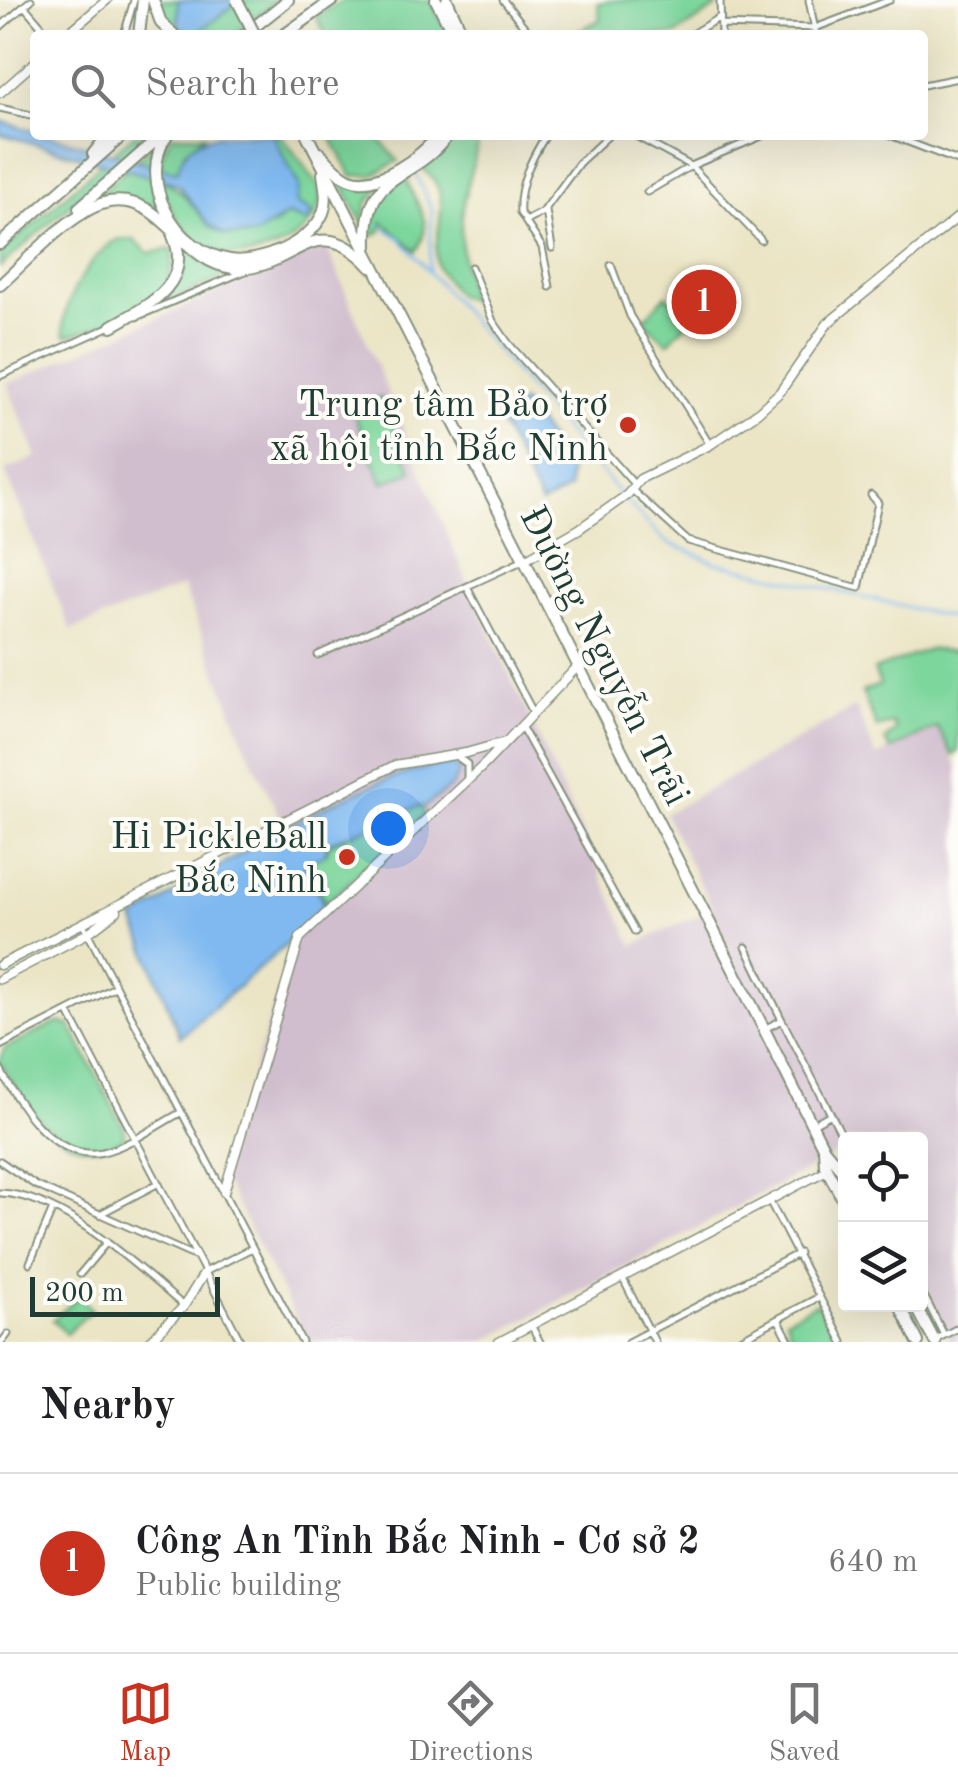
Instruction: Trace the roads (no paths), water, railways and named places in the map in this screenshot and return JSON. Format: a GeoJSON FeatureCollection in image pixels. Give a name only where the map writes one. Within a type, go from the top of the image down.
{"type":"FeatureCollection","features":[{"type":"Feature","properties":{"kind":"highway"},"geometry":{"type":"LineString","coordinates":[[139,30],[142,0]]}},
{"type":"Feature","properties":{"kind":"highway"},"geometry":{"type":"LineString","coordinates":[[153,0],[161,23],[169,30]]}},
{"type":"Feature","properties":{"kind":"highway"},"geometry":{"type":"LineString","coordinates":[[237,0],[247,30]]}},
{"type":"Feature","properties":{"kind":"highway"},"geometry":{"type":"LineString","coordinates":[[252,30],[288,0]]}},
{"type":"Feature","properties":{"kind":"highway"},"geometry":{"type":"LineString","coordinates":[[291,30],[336,0]]}},
{"type":"Feature","properties":{"kind":"highway"},"geometry":{"type":"LineString","coordinates":[[436,0],[451,30]]}},
{"type":"Feature","properties":{"kind":"highway"},"geometry":{"type":"LineString","coordinates":[[447,0],[461,30]]}},
{"type":"Feature","properties":{"kind":"highway"},"geometry":{"type":"LineString","coordinates":[[0,243],[103,140]]}},
{"type":"Feature","properties":{"kind":"highway"},"geometry":{"type":"LineString","coordinates":[[0,243],[117,140]]}},
{"type":"Feature","properties":{"kind":"highway"},"geometry":{"type":"LineString","coordinates":[[0,278],[159,140]]}},
{"type":"Feature","properties":{"kind":"highway"},"geometry":{"type":"LineString","coordinates":[[163,140],[154,160],[160,202],[192,240],[226,260],[264,256],[314,227],[326,200],[322,164]]}},
{"type":"Feature","properties":{"kind":"highway"},"geometry":{"type":"LineString","coordinates":[[310,140],[346,177],[360,182],[383,175],[432,140]]}},
{"type":"Feature","properties":{"kind":"highway","name":"Đường Nguyễn Trãi"},"geometry":{"type":"LineString","coordinates":[[310,140],[824,1150],[838,1166]]}},
{"type":"Feature","properties":{"kind":"highway"},"geometry":{"type":"LineString","coordinates":[[367,252],[367,214],[372,198],[444,140]]}},
{"type":"Feature","properties":{"kind":"highway"},"geometry":{"type":"LineString","coordinates":[[0,286],[94,206],[136,204],[210,261],[230,268],[254,267],[328,239],[350,246],[378,275]]}},
{"type":"Feature","properties":{"kind":"highway"},"geometry":{"type":"LineString","coordinates":[[112,326],[168,290],[178,259],[168,226]]}},
{"type":"Feature","properties":{"kind":"highway","name":"Đường Nguyễn Trãi"},"geometry":{"type":"LineString","coordinates":[[824,1150],[827,1170],[838,1190]]}},
{"type":"Feature","properties":{"kind":"highway"},"geometry":{"type":"LineString","coordinates":[[902,1312],[918,1342]]}},
{"type":"Feature","properties":{"kind":"highway"},"geometry":{"type":"LineString","coordinates":[[920,1312],[936,1340]]}},
{"type":"Feature","properties":{"kind":"street"},"geometry":{"type":"LineString","coordinates":[[0,27],[31,0]]}},
{"type":"Feature","properties":{"kind":"street"},"geometry":{"type":"LineString","coordinates":[[72,30],[107,0]]}},
{"type":"Feature","properties":{"kind":"street"},"geometry":{"type":"LineString","coordinates":[[125,30],[134,0]]}},
{"type":"Feature","properties":{"kind":"street"},"geometry":{"type":"LineString","coordinates":[[503,0],[526,30]]}},
{"type":"Feature","properties":{"kind":"street"},"geometry":{"type":"LineString","coordinates":[[720,0],[721,30]]}},
{"type":"Feature","properties":{"kind":"street"},"geometry":{"type":"LineString","coordinates":[[809,0],[816,30]]}},
{"type":"Feature","properties":{"kind":"street"},"geometry":{"type":"LineString","coordinates":[[821,30],[890,0]]}},
{"type":"Feature","properties":{"kind":"street"},"geometry":{"type":"LineString","coordinates":[[24,6],[46,30]]}},
{"type":"Feature","properties":{"kind":"street"},"geometry":{"type":"LineString","coordinates":[[698,30],[720,17]]}},
{"type":"Feature","properties":{"kind":"street"},"geometry":{"type":"LineString","coordinates":[[721,26],[784,30]]}},
{"type":"Feature","properties":{"kind":"street"},"geometry":{"type":"LineString","coordinates":[[0,93],[30,66]]}},
{"type":"Feature","properties":{"kind":"street"},"geometry":{"type":"LineString","coordinates":[[928,84],[958,78]]}},
{"type":"Feature","properties":{"kind":"street"},"geometry":{"type":"LineString","coordinates":[[0,108],[30,115]]}},
{"type":"Feature","properties":{"kind":"street"},"geometry":{"type":"LineString","coordinates":[[544,140],[526,175],[520,199],[523,219],[542,247],[550,287]]}},
{"type":"Feature","properties":{"kind":"street"},"geometry":{"type":"LineString","coordinates":[[523,219],[534,219],[580,163],[605,140]]}},
{"type":"Feature","properties":{"kind":"street"},"geometry":{"type":"LineString","coordinates":[[644,140],[692,166],[761,240]]}},
{"type":"Feature","properties":{"kind":"street"},"geometry":{"type":"LineString","coordinates":[[647,192],[692,166],[752,140]]}},
{"type":"Feature","properties":{"kind":"street"},"geometry":{"type":"LineString","coordinates":[[903,140],[958,161]]}},
{"type":"Feature","properties":{"kind":"street"},"geometry":{"type":"LineString","coordinates":[[545,208],[552,248]]}},
{"type":"Feature","properties":{"kind":"street"},"geometry":{"type":"LineString","coordinates":[[318,655],[524,560],[614,504],[631,488],[710,445],[775,398],[828,323],[958,217]]}},
{"type":"Feature","properties":{"kind":"street"},"geometry":{"type":"LineString","coordinates":[[611,266],[630,316],[710,445]]}},
{"type":"Feature","properties":{"kind":"street"},"geometry":{"type":"LineString","coordinates":[[0,376],[254,267]]}},
{"type":"Feature","properties":{"kind":"street"},"geometry":{"type":"LineString","coordinates":[[471,267],[492,321],[509,344],[631,488],[688,541],[858,588],[876,520],[878,502],[871,496]]}},
{"type":"Feature","properties":{"kind":"street"},"geometry":{"type":"LineString","coordinates":[[468,589],[534,714]]}},
{"type":"Feature","properties":{"kind":"street"},"geometry":{"type":"LineString","coordinates":[[224,1192],[295,946],[326,910],[534,714],[580,664]]}},
{"type":"Feature","properties":{"kind":"street"},"geometry":{"type":"LineString","coordinates":[[521,726],[635,932]]}},
{"type":"Feature","properties":{"kind":"street"},"geometry":{"type":"LineString","coordinates":[[1,973],[82,922],[395,765],[506,741]]}},
{"type":"Feature","properties":{"kind":"street"},"geometry":{"type":"LineString","coordinates":[[453,755],[466,761],[466,779]]}},
{"type":"Feature","properties":{"kind":"street"},"geometry":{"type":"LineString","coordinates":[[1,973],[88,933],[128,902]]}},
{"type":"Feature","properties":{"kind":"street"},"geometry":{"type":"LineString","coordinates":[[82,922],[302,1342]]}},
{"type":"Feature","properties":{"kind":"street"},"geometry":{"type":"LineString","coordinates":[[746,948],[840,1132]]}},
{"type":"Feature","properties":{"kind":"street"},"geometry":{"type":"LineString","coordinates":[[0,1046],[115,987]]}},
{"type":"Feature","properties":{"kind":"street"},"geometry":{"type":"LineString","coordinates":[[68,1011],[241,1342]]}},
{"type":"Feature","properties":{"kind":"street"},"geometry":{"type":"LineString","coordinates":[[764,1029],[782,1020]]}},
{"type":"Feature","properties":{"kind":"street"},"geometry":{"type":"LineString","coordinates":[[0,1069],[23,1111],[51,1136],[92,1152],[132,1138],[181,1112]]}},
{"type":"Feature","properties":{"kind":"street"},"geometry":{"type":"LineString","coordinates":[[811,1124],[830,1114]]}},
{"type":"Feature","properties":{"kind":"street"},"geometry":{"type":"LineString","coordinates":[[0,1162],[35,1185],[195,1257]]}},
{"type":"Feature","properties":{"kind":"street"},"geometry":{"type":"LineString","coordinates":[[500,1342],[827,1170]]}},
{"type":"Feature","properties":{"kind":"street"},"geometry":{"type":"LineString","coordinates":[[100,1214],[156,1184]]}},
{"type":"Feature","properties":{"kind":"street"},"geometry":{"type":"LineString","coordinates":[[0,1192],[17,1193],[116,1250],[184,1306]]}},
{"type":"Feature","properties":{"kind":"street"},"geometry":{"type":"LineString","coordinates":[[769,1200],[844,1342]]}},
{"type":"Feature","properties":{"kind":"street"},"geometry":{"type":"LineString","coordinates":[[30,1263],[52,1211]]}},
{"type":"Feature","properties":{"kind":"street"},"geometry":{"type":"LineString","coordinates":[[80,1274],[107,1242]]}},
{"type":"Feature","properties":{"kind":"street"},"geometry":{"type":"LineString","coordinates":[[150,1342],[184,1306],[205,1272],[252,1248]]}},
{"type":"Feature","properties":{"kind":"street"},"geometry":{"type":"LineString","coordinates":[[628,1342],[799,1253]]}},
{"type":"Feature","properties":{"kind":"street"},"geometry":{"type":"LineString","coordinates":[[622,1278],[655,1342]]}},
{"type":"Feature","properties":{"kind":"street"},"geometry":{"type":"LineString","coordinates":[[735,1342],[819,1297]]}},
{"type":"Feature","properties":{"kind":"street"},"geometry":{"type":"LineString","coordinates":[[927,1312],[936,1340],[958,1328]]}},
{"type":"Feature","properties":{"kind":"street"},"geometry":{"type":"LineString","coordinates":[[778,1319],[790,1342]]}},
{"type":"Feature","properties":{"kind":"street"},"geometry":{"type":"LineString","coordinates":[[531,1325],[540,1342]]}},
{"type":"Feature","properties":{"kind":"street"},"geometry":{"type":"LineString","coordinates":[[2,1342],[8,1334]]}},
{"type":"Feature","properties":{"kind":"water"},"geometry":{"type":"Polygon","coordinates":[[[178,0],[241,0],[201,30],[178,26],[178,0]]]}},
{"type":"Feature","properties":{"kind":"water"},"geometry":{"type":"Polygon","coordinates":[[[0,121],[30,130],[30,140],[66,140],[177,172],[191,146],[202,140],[276,140],[299,186],[296,203],[312,212],[307,222],[287,215],[253,236],[224,235],[207,223],[178,184],[0,134],[0,121]]]}},
{"type":"Feature","properties":{"kind":"water"},"geometry":{"type":"Polygon","coordinates":[[[522,402],[569,465],[569,489],[541,504],[499,421],[522,402]]]}},
{"type":"Feature","properties":{"kind":"water"},"geometry":{"type":"Polygon","coordinates":[[[454,764],[459,771],[452,786],[423,808],[420,805],[328,843],[325,854],[305,865],[324,905],[294,938],[180,1037],[134,919],[335,802],[418,770],[454,764]]]}},
{"type":"Feature","properties":{"kind":"waterway"},"geometry":{"type":"LineString","coordinates":[[415,172],[432,210],[429,270]]}},
{"type":"Feature","properties":{"kind":"waterway"},"geometry":{"type":"LineString","coordinates":[[381,226],[400,238],[626,501],[666,542],[717,563],[958,619]]}},
{"type":"Feature","properties":{"kind":"place","name":"Công An Tỉnh Bắc Ninh - Cơ sở 2"},"geometry":{"type":"Point","coordinates":[704,302]}},
{"type":"Feature","properties":{"kind":"place","name":"Trung tâm Bảo trợ xã hội tỉnh Bắc Ninh"},"geometry":{"type":"Point","coordinates":[628,425]}},
{"type":"Feature","properties":{"kind":"place","name":"Hi PickleBall Bắc Ninh"},"geometry":{"type":"Point","coordinates":[347,857]}}]}
